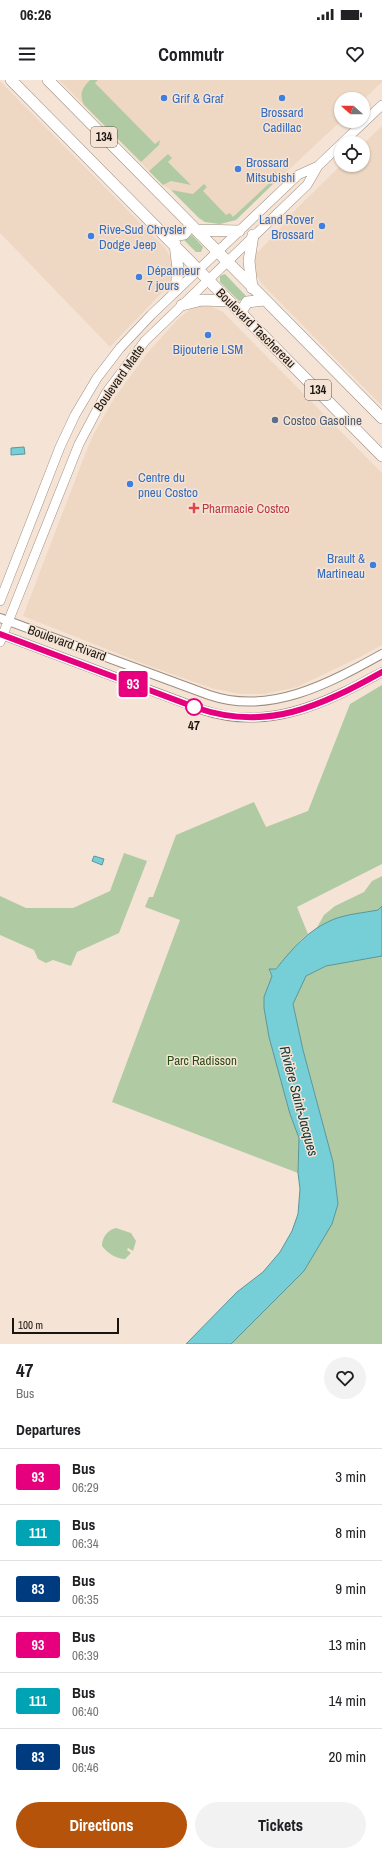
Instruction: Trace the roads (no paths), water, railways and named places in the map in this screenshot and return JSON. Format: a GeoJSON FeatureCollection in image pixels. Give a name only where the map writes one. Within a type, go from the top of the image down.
{"type":"FeatureCollection","features":[{"type":"Feature","properties":{"kind":"main road","name":"Boulevard Taschereau"},"geometry":{"type":"LineString","coordinates":[[11,80],[382,456]]}},
{"type":"Feature","properties":{"kind":"main road","name":"Boulevard Taschereau"},"geometry":{"type":"LineString","coordinates":[[48,80],[382,418]]}},
{"type":"Feature","properties":{"kind":"main road","name":"Boulevard Matte"},"geometry":{"type":"LineString","coordinates":[[349,136],[382,105]]}},
{"type":"Feature","properties":{"kind":"main road","name":"Boulevard Matte"},"geometry":{"type":"LineString","coordinates":[[1,637],[4,620],[79,444],[95,412],[116,378],[151,335],[226,261],[307,185],[318,166],[334,150]]}},
{"type":"Feature","properties":{"kind":"main road","name":"Boulevard Matte"},"geometry":{"type":"LineString","coordinates":[[0,601],[60,447],[75,415],[97,378],[116,353],[176,290],[298,175],[318,166]]}},
{"type":"Feature","properties":{"kind":"main road"},"geometry":{"type":"LineString","coordinates":[[176,290],[178,269],[171,241],[193,228],[239,231]]}},
{"type":"Feature","properties":{"kind":"main road"},"geometry":{"type":"LineString","coordinates":[[252,288],[249,260],[254,236]]}},
{"type":"Feature","properties":{"kind":"main road"},"geometry":{"type":"LineString","coordinates":[[182,305],[202,300],[229,301]]}},
{"type":"Feature","properties":{"kind":"main road"},"geometry":{"type":"LineString","coordinates":[[240,312],[245,303],[264,300]]}},
{"type":"Feature","properties":{"kind":"street","name":"Boulevard Rivard"},"geometry":{"type":"LineString","coordinates":[[4,620],[209,695],[239,702],[265,702],[289,696],[341,675],[382,654]]}},
{"type":"Feature","properties":{"kind":"street","name":"Boulevard Rivard"},"geometry":{"type":"LineString","coordinates":[[1,637],[207,711],[238,718],[267,717],[293,712],[329,698],[382,672]]}},
{"type":"Feature","properties":{"kind":"water"},"geometry":{"type":"Polygon","coordinates":[[[24,447],[25,454],[11,455],[11,448],[24,447]]]}},
{"type":"Feature","properties":{"kind":"water"},"geometry":{"type":"Polygon","coordinates":[[[94,856],[104,859],[102,865],[92,861],[94,856]]]}},
{"type":"Feature","properties":{"kind":"water","name":"Rivière Saint-Jacques"},"geometry":{"type":"Polygon","coordinates":[[[382,906],[382,956],[326,966],[306,976],[293,1004],[303,1050],[333,1162],[338,1204],[332,1224],[304,1271],[231,1344],[186,1344],[237,1292],[263,1272],[280,1252],[292,1231],[298,1214],[300,1189],[298,1173],[299,1138],[290,1114],[269,1037],[264,1008],[264,997],[272,976],[269,969],[276,969],[301,941],[323,924],[343,916],[378,910],[382,906]]]}},
{"type":"Feature","properties":{"kind":"place","name":"Grif & Graf"},"geometry":{"type":"Point","coordinates":[164,98]}},
{"type":"Feature","properties":{"kind":"place","name":"Brossard Cadillac"},"geometry":{"type":"Point","coordinates":[282,98]}},
{"type":"Feature","properties":{"kind":"place","name":"Brossard Mitsubishi"},"geometry":{"type":"Point","coordinates":[238,169]}},
{"type":"Feature","properties":{"kind":"place","name":"Land Rover Brossard"},"geometry":{"type":"Point","coordinates":[322,226]}},
{"type":"Feature","properties":{"kind":"place","name":"Rive-Sud Chrysler Dodge Jeep"},"geometry":{"type":"Point","coordinates":[91,236]}},
{"type":"Feature","properties":{"kind":"place","name":"Dépanneur 7 jours"},"geometry":{"type":"Point","coordinates":[139,277]}},
{"type":"Feature","properties":{"kind":"place","name":"Bijouterie LSM"},"geometry":{"type":"Point","coordinates":[208,335]}},
{"type":"Feature","properties":{"kind":"place","name":"Costco Gasoline"},"geometry":{"type":"Point","coordinates":[275,420]}},
{"type":"Feature","properties":{"kind":"place","name":"Centre du pneu Costco"},"geometry":{"type":"Point","coordinates":[130,484]}},
{"type":"Feature","properties":{"kind":"place","name":"Pharmacie Costco"},"geometry":{"type":"Point","coordinates":[194,508]}},
{"type":"Feature","properties":{"kind":"place","name":"Brault & Martineau"},"geometry":{"type":"Point","coordinates":[373,565]}},
{"type":"Feature","properties":{"kind":"place","name":"47"},"geometry":{"type":"Point","coordinates":[194,707]}},
{"type":"Feature","properties":{"kind":"park label","name":"Parc Radisson"},"geometry":{"type":"Point","coordinates":[202,1060]}}]}
